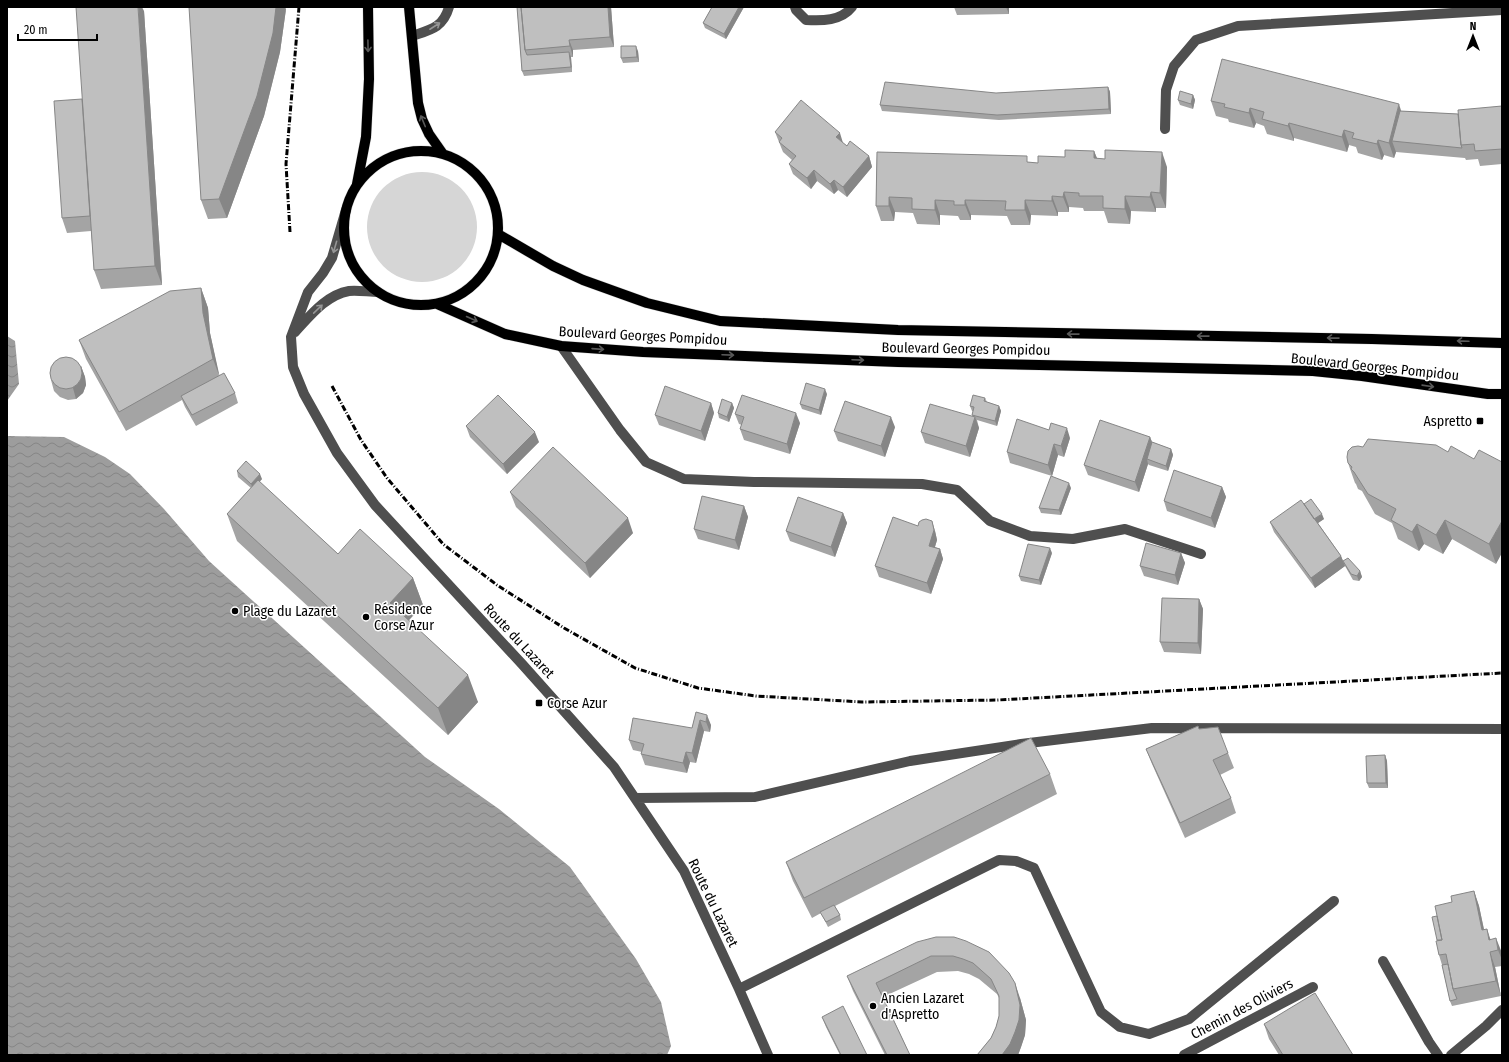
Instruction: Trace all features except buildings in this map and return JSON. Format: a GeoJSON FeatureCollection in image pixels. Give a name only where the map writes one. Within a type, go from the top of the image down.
{"type":"FeatureCollection","features":[{"type":"Feature","properties":{"kind":"main road"},"geometry":{"type":"LineString","coordinates":[[357,186],[373,168],[395,156],[419,151],[443,154],[462,163],[478,176],[490,193],[497,213],[498,234],[494,253],[485,271],[472,286],[456,297],[437,304],[406,304],[378,292],[361,276],[349,256],[344,233],[346,210],[357,186],[366,137],[369,79],[368,7]]}},
{"type":"Feature","properties":{"kind":"main road"},"geometry":{"type":"LineString","coordinates":[[409,7],[418,103],[422,119],[429,134],[443,154]]}},
{"type":"Feature","properties":{"kind":"main road","name":"Boulevard Georges Pompidou"},"geometry":{"type":"LineString","coordinates":[[498,234],[553,266],[583,280],[647,303],[720,321],[898,330],[1502,342]]}},
{"type":"Feature","properties":{"kind":"main road","name":"Boulevard Georges Pompidou"},"geometry":{"type":"LineString","coordinates":[[437,304],[505,334],[561,346],[643,352],[898,362],[1313,371],[1362,376],[1488,394],[1502,394]]}},
{"type":"Feature","properties":{"kind":"street"},"geometry":{"type":"LineString","coordinates":[[412,36],[436,28],[446,16],[449,7]]}},
{"type":"Feature","properties":{"kind":"street"},"geometry":{"type":"LineString","coordinates":[[795,7],[806,20],[827,21],[848,12],[852,7]]}},
{"type":"Feature","properties":{"kind":"street"},"geometry":{"type":"LineString","coordinates":[[1165,129],[1166,90],[1174,66],[1196,40],[1238,26],[1502,10]]}},
{"type":"Feature","properties":{"kind":"street","name":"Route du Lazaret"},"geometry":{"type":"LineString","coordinates":[[346,210],[332,258],[323,273],[308,292],[291,337],[293,366],[304,394],[337,453],[374,505],[517,658],[614,767],[684,871],[768,1055]]}},
{"type":"Feature","properties":{"kind":"street"},"geometry":{"type":"LineString","coordinates":[[291,337],[321,305],[339,293],[351,291],[378,292]]}},
{"type":"Feature","properties":{"kind":"street"},"geometry":{"type":"LineString","coordinates":[[561,346],[620,430],[646,462],[684,479],[754,482],[922,484],[957,490],[990,521],[1030,536],[1073,539],[1126,529],[1201,554]]}},
{"type":"Feature","properties":{"kind":"street"},"geometry":{"type":"LineString","coordinates":[[635,798],[755,797],[910,761],[1021,744],[1152,728],[1502,729]]}},
{"type":"Feature","properties":{"kind":"street"},"geometry":{"type":"LineString","coordinates":[[739,989],[999,860],[1016,861],[1034,868],[1102,1012],[1120,1027],[1150,1034],[1189,1019],[1334,901]]}},
{"type":"Feature","properties":{"kind":"street"},"geometry":{"type":"LineString","coordinates":[[1383,961],[1429,1042],[1438,1055]]}},
{"type":"Feature","properties":{"kind":"street","name":"Chemin des Oliviers"},"geometry":{"type":"LineString","coordinates":[[1184,1055],[1313,987]]}},
{"type":"Feature","properties":{"kind":"street"},"geometry":{"type":"LineString","coordinates":[[1451,1055],[1486,1026],[1502,1010]]}},
{"type":"Feature","properties":{"kind":"shaded area"},"geometry":{"type":"Polygon","coordinates":[[[422,172],[443,176],[453,181],[461,188],[468,196],[473,206],[477,227],[473,248],[468,258],[461,266],[453,273],[443,278],[422,282],[401,278],[391,273],[383,266],[376,258],[371,248],[367,227],[371,206],[376,196],[383,188],[391,181],[401,176],[422,172]]]}},
{"type":"Feature","properties":{"kind":"water"},"geometry":{"type":"Polygon","coordinates":[[[7,336],[15,341],[19,384],[7,401],[7,336]]]}},
{"type":"Feature","properties":{"kind":"water"},"geometry":{"type":"Polygon","coordinates":[[[7,436],[64,437],[105,457],[130,474],[164,509],[209,561],[425,757],[499,809],[570,867],[636,959],[661,1002],[671,1046],[667,1055],[7,1055],[7,436]]]}},
{"type":"Feature","properties":{"kind":"railway"},"geometry":{"type":"LineString","coordinates":[[290,232],[286,164],[299,7]]}},
{"type":"Feature","properties":{"kind":"railway"},"geometry":{"type":"LineString","coordinates":[[332,386],[361,440],[387,478],[443,544],[497,585],[564,628],[635,668],[698,688],[756,696],[862,702],[998,700],[1502,673]]}},
{"type":"Feature","properties":{"kind":"place","name":"Aspretto"},"geometry":{"type":"Point","coordinates":[1480,421]}},
{"type":"Feature","properties":{"kind":"place","name":"Plage du Lazaret"},"geometry":{"type":"Point","coordinates":[235,611]}},
{"type":"Feature","properties":{"kind":"place","name":"Résidence Corse Azur"},"geometry":{"type":"Point","coordinates":[366,617]}},
{"type":"Feature","properties":{"kind":"place","name":"Corse Azur"},"geometry":{"type":"Point","coordinates":[539,703]}},
{"type":"Feature","properties":{"kind":"place","name":"Ancien Lazaret d'Aspretto"},"geometry":{"type":"Point","coordinates":[873,1006]}}]}
